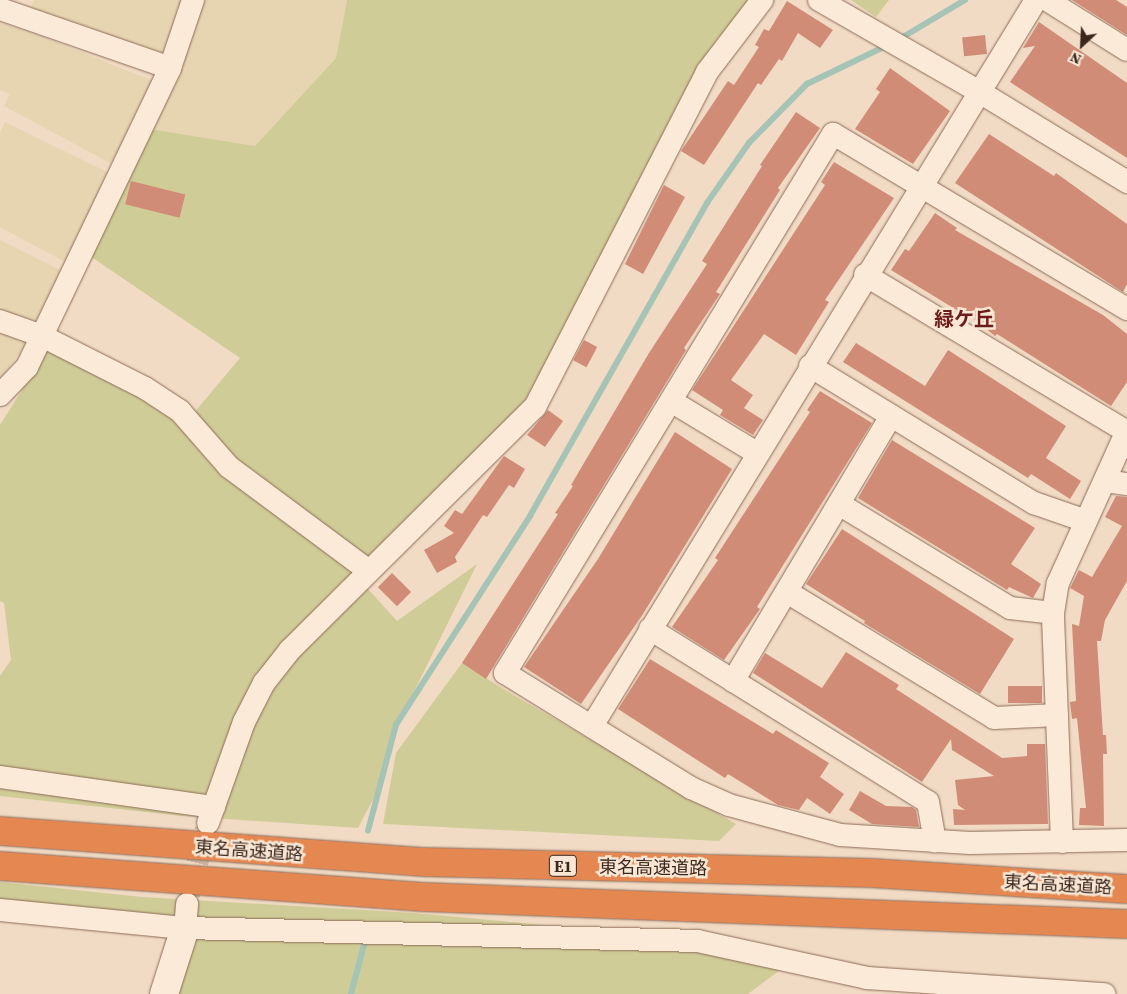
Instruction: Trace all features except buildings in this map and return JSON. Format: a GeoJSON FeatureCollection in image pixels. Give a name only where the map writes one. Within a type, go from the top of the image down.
{"type":"FeatureCollection","features":[{"type":"Feature","properties":{"kind":"highway","name":"東名高速道路"},"geometry":{"type":"LineString","coordinates":[[0,831],[424,862],[871,873],[1127,889]]}},
{"type":"Feature","properties":{"kind":"highway","name":"東名高速道路"},"geometry":{"type":"LineString","coordinates":[[0,866],[422,897],[1127,924]]}},
{"type":"Feature","properties":{"kind":"highway"},"geometry":{"type":"LineString","coordinates":[[871,873],[1127,878]]}},
{"type":"Feature","properties":{"kind":"street"},"geometry":{"type":"LineString","coordinates":[[0,395],[27,368],[170,68],[193,0]]}},
{"type":"Feature","properties":{"kind":"street"},"geometry":{"type":"LineString","coordinates":[[0,777],[211,815],[244,722],[264,683],[290,650],[535,407],[707,72],[762,0]]}},
{"type":"Feature","properties":{"kind":"street"},"geometry":{"type":"LineString","coordinates":[[819,0],[978,91],[1127,182]]}},
{"type":"Feature","properties":{"kind":"street"},"geometry":{"type":"LineString","coordinates":[[592,726],[865,275],[1036,0]]}},
{"type":"Feature","properties":{"kind":"street"},"geometry":{"type":"LineString","coordinates":[[1047,0],[1127,50]]}},
{"type":"Feature","properties":{"kind":"street"},"geometry":{"type":"LineString","coordinates":[[0,9],[170,68]]}},
{"type":"Feature","properties":{"kind":"street"},"geometry":{"type":"LineString","coordinates":[[1127,309],[833,134],[505,673],[691,788],[729,805],[840,835],[935,841],[1062,842],[1127,840]]}},
{"type":"Feature","properties":{"kind":"street"},"geometry":{"type":"LineString","coordinates":[[865,275],[1127,432],[1058,583],[1054,613],[1062,842]]}},
{"type":"Feature","properties":{"kind":"street"},"geometry":{"type":"LineString","coordinates":[[0,321],[42,336],[145,388],[180,411],[230,467],[369,571]]}},
{"type":"Feature","properties":{"kind":"street"},"geometry":{"type":"LineString","coordinates":[[810,366],[1034,503],[1086,521]]}},
{"type":"Feature","properties":{"kind":"street"},"geometry":{"type":"LineString","coordinates":[[671,401],[757,453]]}},
{"type":"Feature","properties":{"kind":"street"},"geometry":{"type":"LineString","coordinates":[[733,681],[891,416]]}},
{"type":"Feature","properties":{"kind":"street"},"geometry":{"type":"LineString","coordinates":[[1105,481],[1127,484]]}},
{"type":"Feature","properties":{"kind":"street"},"geometry":{"type":"LineString","coordinates":[[839,504],[1010,608],[1054,613]]}},
{"type":"Feature","properties":{"kind":"street"},"geometry":{"type":"LineString","coordinates":[[787,592],[994,718],[1057,715]]}},
{"type":"Feature","properties":{"kind":"street"},"geometry":{"type":"LineString","coordinates":[[650,629],[928,802],[935,841]]}},
{"type":"Feature","properties":{"kind":"street"},"geometry":{"type":"LineString","coordinates":[[0,910],[186,916],[698,941],[867,978],[1104,994]]}},
{"type":"Feature","properties":{"kind":"street"},"geometry":{"type":"LineString","coordinates":[[164,994],[186,916]]}},
{"type":"Feature","properties":{"kind":"shaded area"},"geometry":{"type":"Polygon","coordinates":[[[34,0],[347,0],[336,58],[255,146],[150,129],[166,59],[30,10],[34,0]]]}},
{"type":"Feature","properties":{"kind":"shaded area"},"geometry":{"type":"Polygon","coordinates":[[[347,0],[758,0],[682,121],[585,311],[502,439],[360,580],[397,621],[477,564],[393,734],[380,786],[358,828],[183,816],[0,796],[0,676],[11,660],[4,603],[0,601],[0,425],[52,342],[188,420],[240,358],[90,256],[150,129],[255,146],[336,58],[347,0]]]}},
{"type":"Feature","properties":{"kind":"shaded area"},"geometry":{"type":"Polygon","coordinates":[[[851,0],[889,0],[876,17],[851,0]]]}},
{"type":"Feature","properties":{"kind":"shaded area"},"geometry":{"type":"Polygon","coordinates":[[[0,23],[36,34],[153,81],[112,164],[4,106],[10,94],[0,90],[0,23]]]}},
{"type":"Feature","properties":{"kind":"shaded area"},"geometry":{"type":"Polygon","coordinates":[[[5,122],[109,173],[67,263],[0,227],[0,133],[5,122]]]}},
{"type":"Feature","properties":{"kind":"shaded area"},"geometry":{"type":"Polygon","coordinates":[[[0,240],[62,271],[38,327],[0,314],[0,240]]]}},
{"type":"Feature","properties":{"kind":"shaded area"},"geometry":{"type":"Polygon","coordinates":[[[0,332],[28,342],[0,380],[0,332]]]}},
{"type":"Feature","properties":{"kind":"shaded area"},"geometry":{"type":"Polygon","coordinates":[[[462,663],[736,824],[719,841],[383,824],[396,753],[462,663]]]}},
{"type":"Feature","properties":{"kind":"shaded area"},"geometry":{"type":"Polygon","coordinates":[[[0,882],[142,897],[413,913],[545,925],[226,928],[703,942],[784,967],[748,994],[164,994],[185,928],[0,910],[0,882]]]}},
{"type":"Feature","properties":{"kind":"waterway"},"geometry":{"type":"LineString","coordinates":[[898,40],[965,0]]}},
{"type":"Feature","properties":{"kind":"waterway"},"geometry":{"type":"LineString","coordinates":[[368,831],[396,725],[530,516],[707,203],[749,143],[807,84],[888,45]]}},
{"type":"Feature","properties":{"kind":"waterway"},"geometry":{"type":"LineString","coordinates":[[351,994],[364,945]]}},
{"type":"Feature","properties":{"kind":"tunnel"},"geometry":{"type":"LineString","coordinates":[[189,895],[206,829]]}},
{"type":"Feature","properties":{"kind":"district","name":"緑ケ丘"},"geometry":{"type":"Point","coordinates":[964,319]}}]}
